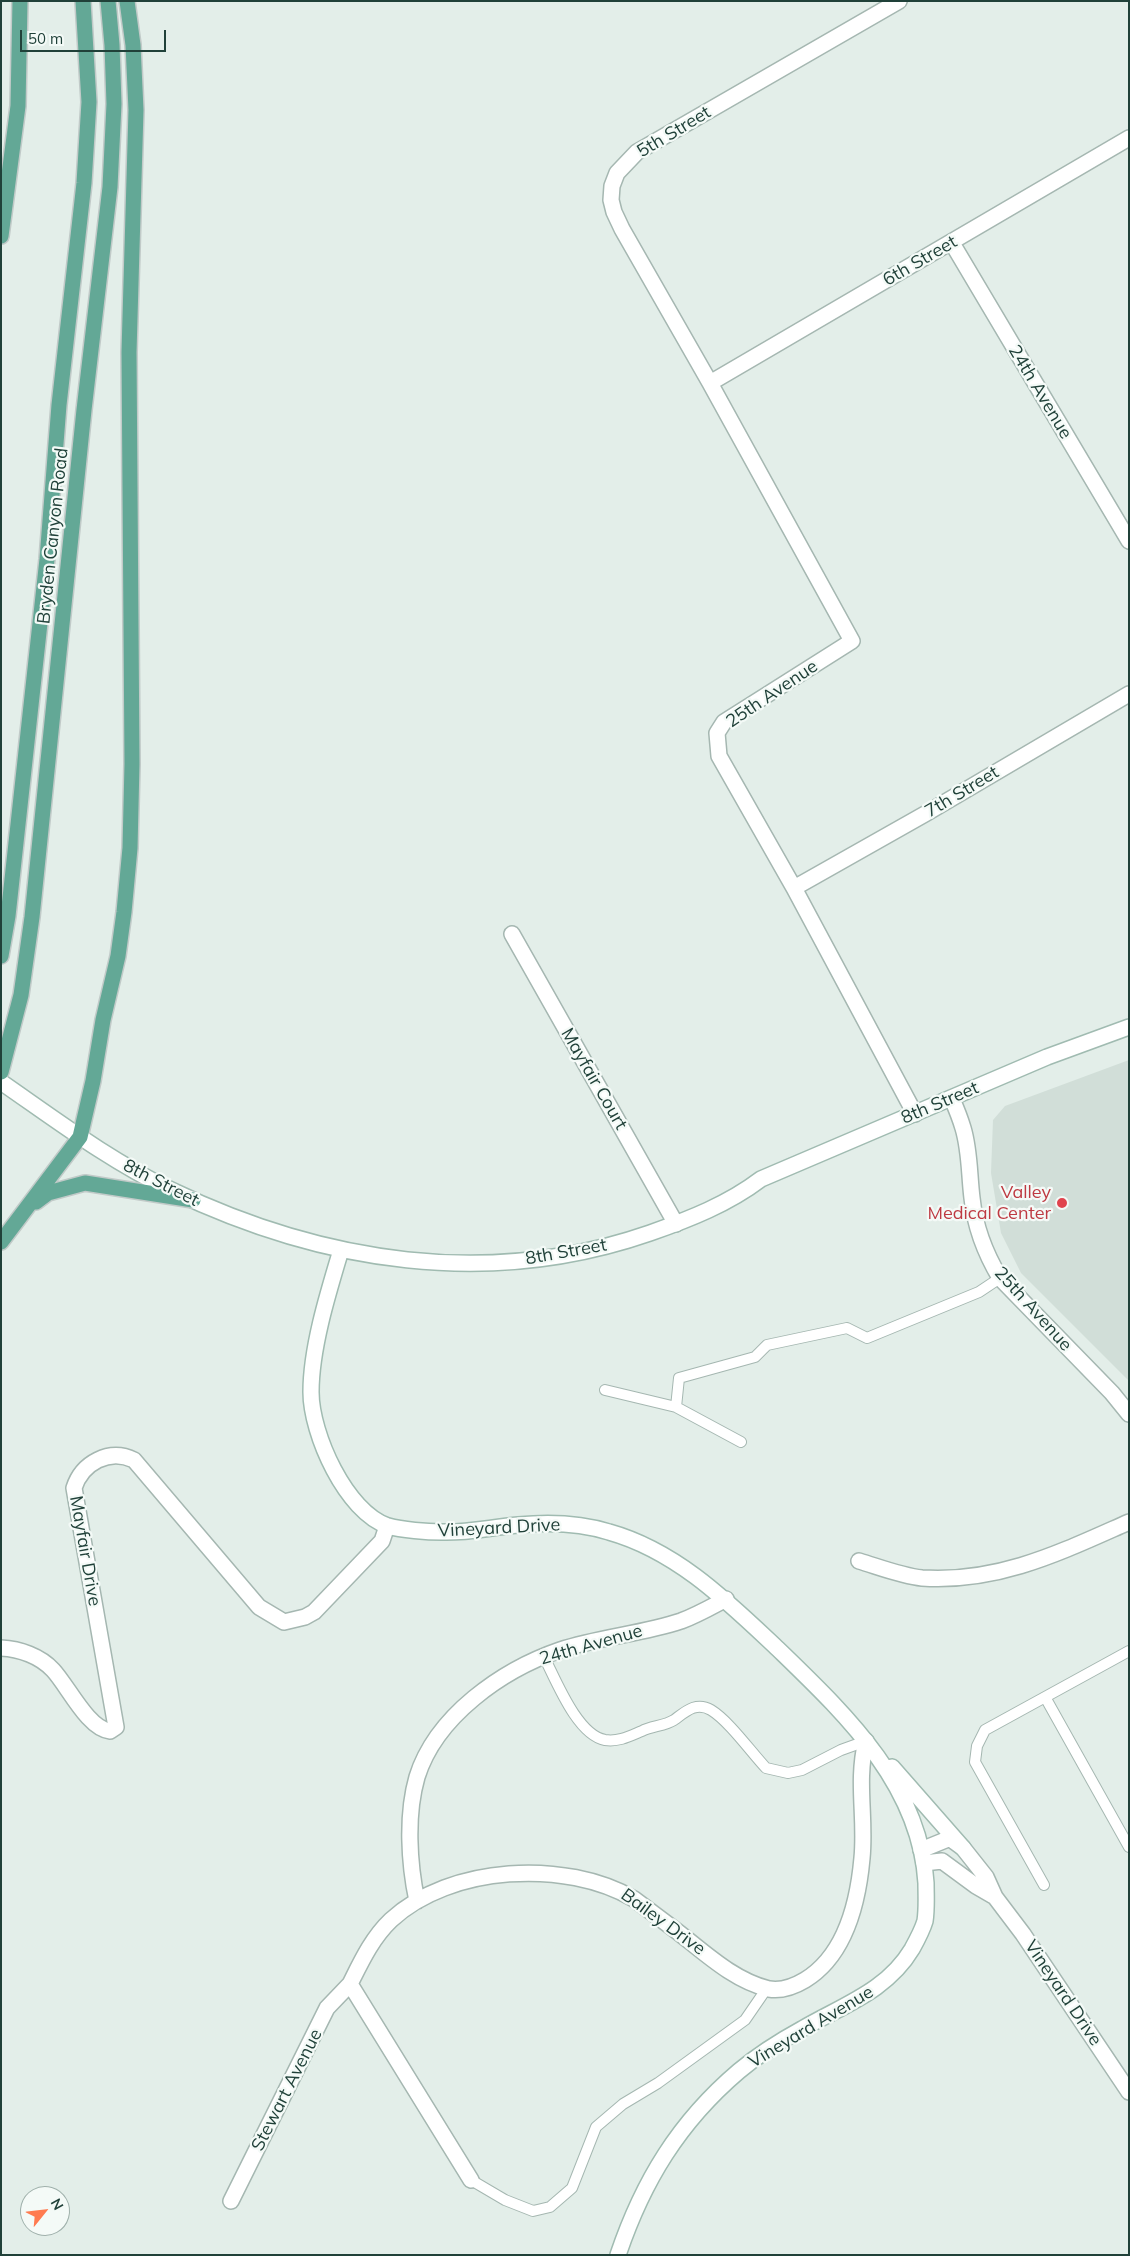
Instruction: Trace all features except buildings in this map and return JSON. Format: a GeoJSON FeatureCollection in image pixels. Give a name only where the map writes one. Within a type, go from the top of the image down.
{"type":"FeatureCollection","features":[{"type":"Feature","properties":{"kind":"main road"},"geometry":{"type":"LineString","coordinates":[[1,236],[18,106],[20,1]]}},
{"type":"Feature","properties":{"kind":"main road","name":"Bryden Canyon Road"},"geometry":{"type":"LineString","coordinates":[[1,956],[8,916],[47,559],[59,405],[84,183],[88,102],[83,1]]}},
{"type":"Feature","properties":{"kind":"main road","name":"Bryden Canyon Road"},"geometry":{"type":"LineString","coordinates":[[1,1072],[21,995],[32,918],[84,410],[110,187],[114,104],[108,1]]}},
{"type":"Feature","properties":{"kind":"main road"},"geometry":{"type":"LineString","coordinates":[[1,1242],[80,1137],[93,1081],[103,1020],[118,956],[130,848],[132,692],[129,352],[136,110],[133,45],[127,1]]}},
{"type":"Feature","properties":{"kind":"main road"},"geometry":{"type":"LineString","coordinates":[[23,1212],[48,1193],[85,1183],[193,1200]]}},
{"type":"Feature","properties":{"kind":"street","name":"5th Street"},"geometry":{"type":"LineString","coordinates":[[686,341],[614,212],[611,200],[612,186],[617,173],[637,152],[899,1]]}},
{"type":"Feature","properties":{"kind":"street","name":"6th Street"},"geometry":{"type":"LineString","coordinates":[[710,383],[1129,138]]}},
{"type":"Feature","properties":{"kind":"street","name":"24th Avenue"},"geometry":{"type":"LineString","coordinates":[[952,243],[1129,541]]}},
{"type":"Feature","properties":{"kind":"street","name":"25th Avenue"},"geometry":{"type":"LineString","coordinates":[[686,341],[852,642],[724,722],[717,732],[719,756],[794,888],[915,1114]]}},
{"type":"Feature","properties":{"kind":"street","name":"7th Street"},"geometry":{"type":"LineString","coordinates":[[794,888],[925,814],[1129,694]]}},
{"type":"Feature","properties":{"kind":"street","name":"Mayfair Court"},"geometry":{"type":"LineString","coordinates":[[512,934],[676,1224]]}},
{"type":"Feature","properties":{"kind":"street","name":"8th Street"},"geometry":{"type":"LineString","coordinates":[[1,1082],[125,1166],[193,1200],[288,1236],[342,1250],[414,1262],[476,1264],[532,1260],[593,1249],[676,1224],[736,1197],[761,1179],[1047,1057],[1129,1027]]}},
{"type":"Feature","properties":{"kind":"street","name":"25th Avenue"},"geometry":{"type":"LineString","coordinates":[[952,1099],[963,1127],[969,1158],[972,1198],[978,1231],[989,1260],[1000,1278],[1112,1393],[1129,1414]]}},
{"type":"Feature","properties":{"kind":"street","name":"Vineyard Drive"},"geometry":{"type":"LineString","coordinates":[[342,1250],[328,1293],[314,1362],[311,1391],[316,1431],[349,1495],[366,1511],[387,1526],[439,1532],[468,1532],[525,1525],[581,1525],[612,1532],[666,1556],[726,1600],[836,1705],[866,1741],[888,1772],[909,1811],[923,1856],[942,1861],[976,1886],[995,1897]]}},
{"type":"Feature","properties":{"kind":"street","name":"Mayfair Drive"},"geometry":{"type":"LineString","coordinates":[[1,1648],[19,1649],[52,1668],[86,1715],[104,1730],[110,1731],[116,1727],[74,1488],[78,1476],[100,1458],[124,1455],[134,1460],[259,1607],[284,1622],[305,1617],[314,1612],[382,1541],[387,1526]]}},
{"type":"Feature","properties":{"kind":"street"},"geometry":{"type":"LineString","coordinates":[[859,1561],[920,1578],[964,1578],[1002,1572],[1050,1557],[1129,1522]]}},
{"type":"Feature","properties":{"kind":"street","name":"24th Avenue"},"geometry":{"type":"LineString","coordinates":[[417,1901],[411,1871],[411,1812],[417,1777],[428,1753],[444,1727],[471,1702],[519,1668],[560,1650],[681,1621],[726,1600]]}},
{"type":"Feature","properties":{"kind":"street","name":"Vineyard Drive"},"geometry":{"type":"LineString","coordinates":[[866,1741],[900,1774],[986,1877],[995,1897],[1023,1934],[1129,2092]]}},
{"type":"Feature","properties":{"kind":"street","name":"Bailey Drive"},"geometry":{"type":"LineString","coordinates":[[350,1984],[376,1937],[389,1922],[417,1901],[457,1884],[504,1874],[552,1874],[615,1888],[634,1899],[742,1979],[767,1988],[794,1987],[814,1975],[828,1960],[846,1928],[854,1907],[862,1858],[864,1824],[860,1776],[866,1741]]}},
{"type":"Feature","properties":{"kind":"street"},"geometry":{"type":"LineString","coordinates":[[923,1856],[948,1839],[963,1848]]}},
{"type":"Feature","properties":{"kind":"street","name":"Vineyard Avenue"},"geometry":{"type":"LineString","coordinates":[[618,2255],[645,2188],[666,2150],[704,2103],[762,2052],[856,2001],[885,1982],[901,1966],[924,1927],[927,1907],[923,1856]]}},
{"type":"Feature","properties":{"kind":"street"},"geometry":{"type":"LineString","coordinates":[[350,1984],[471,2180]]}},
{"type":"Feature","properties":{"kind":"street","name":"Stewart Avenue"},"geometry":{"type":"LineString","coordinates":[[231,2201],[327,2008],[350,1984]]}},
{"type":"Feature","properties":{"kind":"lane"},"geometry":{"type":"LineString","coordinates":[[676,1407],[679,1378],[755,1357],[767,1345],[847,1328],[867,1338],[979,1292],[1000,1278]]}},
{"type":"Feature","properties":{"kind":"lane"},"geometry":{"type":"LineString","coordinates":[[604,1390],[676,1407],[741,1442]]}},
{"type":"Feature","properties":{"kind":"lane"},"geometry":{"type":"LineString","coordinates":[[1044,1885],[975,1762],[977,1746],[985,1730],[1129,1651]]}},
{"type":"Feature","properties":{"kind":"lane"},"geometry":{"type":"LineString","coordinates":[[544,1657],[562,1693],[590,1734],[605,1740],[630,1737],[673,1720],[684,1710],[694,1707],[710,1709],[766,1768],[776,1772],[788,1773],[802,1770],[841,1750],[866,1741]]}},
{"type":"Feature","properties":{"kind":"lane"},"geometry":{"type":"LineString","coordinates":[[1045,1697],[1129,1847]]}},
{"type":"Feature","properties":{"kind":"lane"},"geometry":{"type":"LineString","coordinates":[[471,2180],[505,2200],[533,2211],[550,2207],[572,2188],[596,2127],[623,2104],[658,2083],[739,2025],[756,2006],[767,1988]]}},
{"type":"Feature","properties":{"kind":"shaded area","name":"Valley Medical Center"},"geometry":{"type":"Polygon","coordinates":[[[1129,1060],[1129,1381],[1021,1273],[1001,1233],[991,1173],[993,1120],[1005,1106],[1129,1060]]]}},
{"type":"Feature","properties":{"kind":"place","name":"Valley Medical Center"},"geometry":{"type":"Point","coordinates":[1062,1203]}}]}
